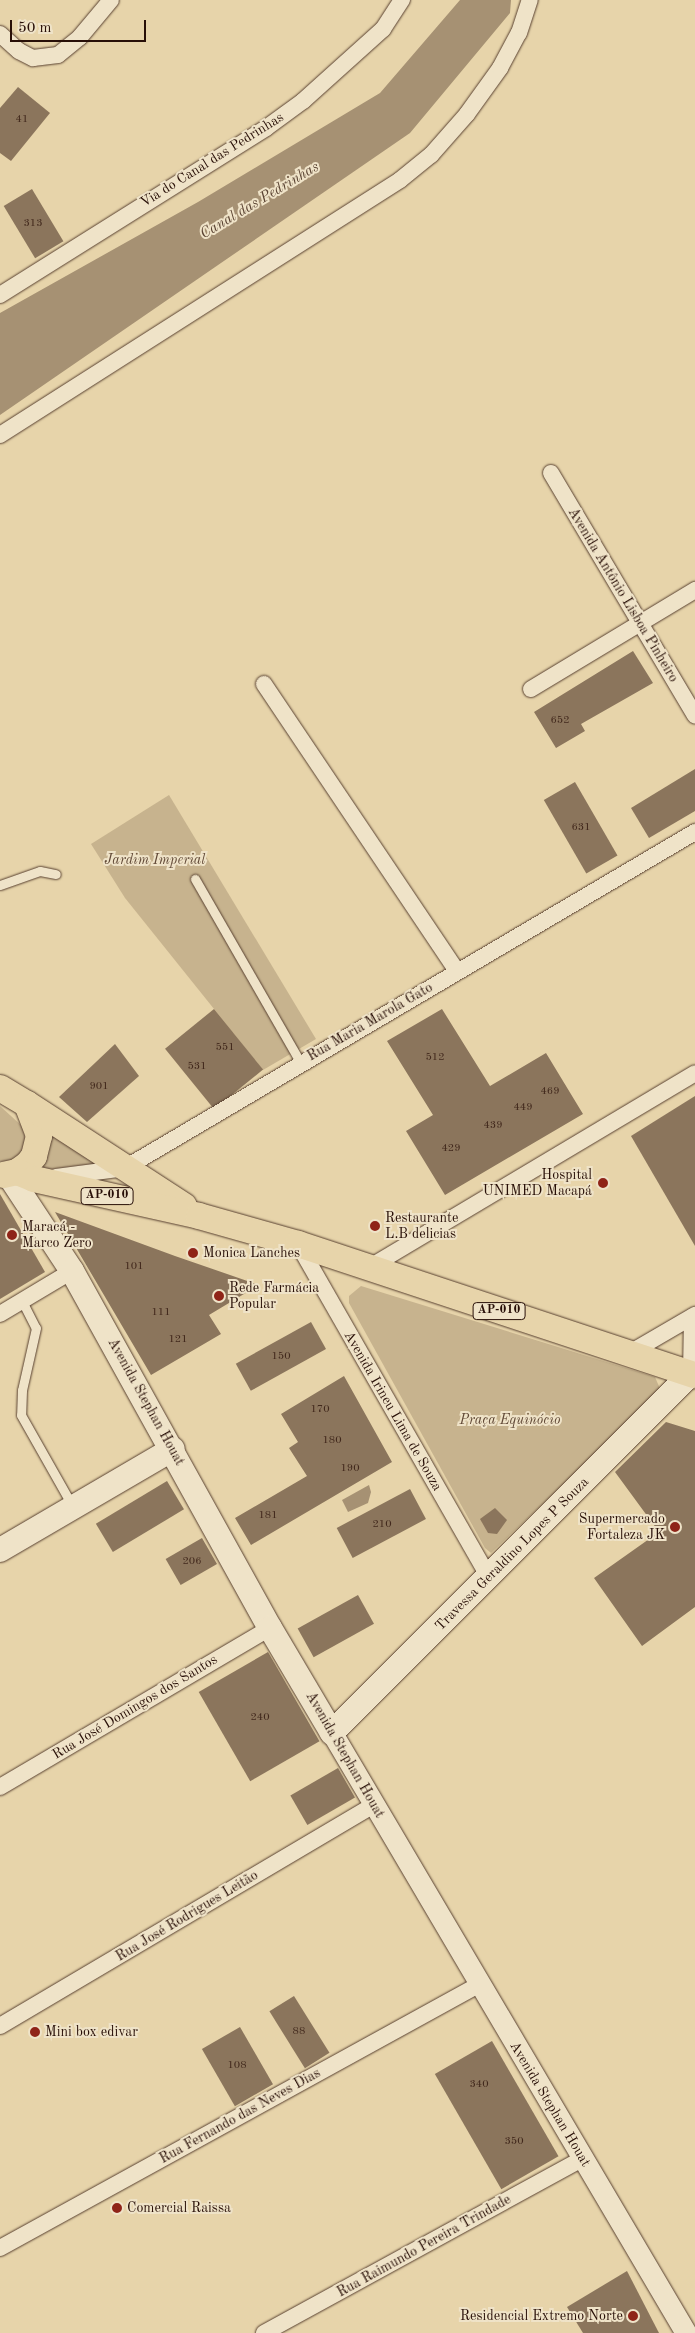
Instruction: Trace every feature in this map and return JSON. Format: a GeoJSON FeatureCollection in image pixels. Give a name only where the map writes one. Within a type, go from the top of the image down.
{"type":"FeatureCollection","features":[{"type":"Feature","properties":{"kind":"main road","name":"AP-010"},"geometry":{"type":"LineString","coordinates":[[1,1088],[199,1216]]}},
{"type":"Feature","properties":{"kind":"main road"},"geometry":{"type":"LineString","coordinates":[[15,1175],[34,1156],[39,1136],[27,1104]]}},
{"type":"Feature","properties":{"kind":"main road","name":"AP-010"},"geometry":{"type":"LineString","coordinates":[[15,1175],[199,1216],[298,1244],[693,1375]]}},
{"type":"Feature","properties":{"kind":"main road","name":"Avenida Stephan Houat"},"geometry":{"type":"LineString","coordinates":[[15,1175],[72,1271],[173,1449],[270,1628],[332,1733]]}},
{"type":"Feature","properties":{"kind":"main road","name":"Travessa Geraldino Lopes P Souza"},"geometry":{"type":"LineString","coordinates":[[332,1733],[693,1375]]}},
{"type":"Feature","properties":{"kind":"main road"},"geometry":{"type":"LineString","coordinates":[[0,1550],[173,1449]]}},
{"type":"Feature","properties":{"kind":"street"},"geometry":{"type":"LineString","coordinates":[[0,34],[19,51],[33,58],[58,55],[80,37],[111,0]]}},
{"type":"Feature","properties":{"kind":"street","name":"Via do Canal das Pedrinhas"},"geometry":{"type":"LineString","coordinates":[[0,295],[288,112],[351,60],[382,29],[402,0]]}},
{"type":"Feature","properties":{"kind":"street"},"geometry":{"type":"LineString","coordinates":[[0,435],[400,180],[431,155],[467,114],[500,68],[519,33],[530,0]]}},
{"type":"Feature","properties":{"kind":"street","name":"Avenida Antônio Lisboa Pinheiro"},"geometry":{"type":"LineString","coordinates":[[551,473],[695,716]]}},
{"type":"Feature","properties":{"kind":"street"},"geometry":{"type":"LineString","coordinates":[[531,689],[695,590]]}},
{"type":"Feature","properties":{"kind":"street"},"geometry":{"type":"LineString","coordinates":[[264,684],[456,971]]}},
{"type":"Feature","properties":{"kind":"street","name":"Rua Maria Marola Gato"},"geometry":{"type":"LineString","coordinates":[[15,1175],[125,1168],[456,971],[695,832]]}},
{"type":"Feature","properties":{"kind":"street"},"geometry":{"type":"LineString","coordinates":[[370,1268],[695,1073]]}},
{"type":"Feature","properties":{"kind":"street","name":"Avenida Irineu Lima de Souza"},"geometry":{"type":"LineString","coordinates":[[298,1244],[489,1578]]}},
{"type":"Feature","properties":{"kind":"street"},"geometry":{"type":"LineString","coordinates":[[0,1314],[72,1271]]}},
{"type":"Feature","properties":{"kind":"street"},"geometry":{"type":"LineString","coordinates":[[628,1354],[693,1316]]}},
{"type":"Feature","properties":{"kind":"street"},"geometry":{"type":"LineString","coordinates":[[693,1316],[693,1375]]}},
{"type":"Feature","properties":{"kind":"street","name":"Rua José Domingos dos Santos"},"geometry":{"type":"LineString","coordinates":[[0,1787],[270,1628]]}},
{"type":"Feature","properties":{"kind":"street","name":"Avenida Stephan Houat"},"geometry":{"type":"LineString","coordinates":[[332,1733],[684,2332]]}},
{"type":"Feature","properties":{"kind":"street","name":"Rua José Rodrigues Leitão"},"geometry":{"type":"LineString","coordinates":[[0,2026],[374,1805]]}},
{"type":"Feature","properties":{"kind":"street","name":"Rua Fernando das Neves Dias"},"geometry":{"type":"LineString","coordinates":[[0,2248],[480,1984]]}},
{"type":"Feature","properties":{"kind":"street","name":"Rua Raimundo Pereira Trindade"},"geometry":{"type":"LineString","coordinates":[[264,2333],[583,2158]]}},
{"type":"Feature","properties":{"kind":"lane"},"geometry":{"type":"LineString","coordinates":[[0,885],[40,871],[56,874]]}},
{"type":"Feature","properties":{"kind":"lane"},"geometry":{"type":"LineString","coordinates":[[195,879],[301,1063]]}},
{"type":"Feature","properties":{"kind":"lane"},"geometry":{"type":"LineString","coordinates":[[22,1301],[36,1328],[35,1343],[22,1390],[20,1415],[73,1507]]}},
{"type":"Feature","properties":{"kind":"green space","name":"Jardim Imperial"},"geometry":{"type":"Polygon","coordinates":[[[169,795],[316,1039],[263,1070],[125,898],[91,844],[169,795]]]}},
{"type":"Feature","properties":{"kind":"green space"},"geometry":{"type":"Polygon","coordinates":[[[0,1106],[22,1126],[27,1145],[22,1153],[10,1161],[0,1161],[0,1106]]]}},
{"type":"Feature","properties":{"kind":"green space"},"geometry":{"type":"Polygon","coordinates":[[[58,1131],[108,1167],[40,1173],[46,1137],[58,1131]]]}},
{"type":"Feature","properties":{"kind":"green space","name":"Praça Equinócio"},"geometry":{"type":"Polygon","coordinates":[[[361,1286],[655,1377],[661,1391],[491,1553],[485,1548],[349,1303],[349,1296],[361,1286]]]}},
{"type":"Feature","properties":{"kind":"water","name":"Canal das Pedrinhas"},"geometry":{"type":"Polygon","coordinates":[[[460,0],[511,0],[510,13],[410,133],[0,415],[0,313],[198,202],[380,93],[460,0]]]}},
{"type":"Feature","properties":{"kind":"water"},"geometry":{"type":"Polygon","coordinates":[[[369,1485],[371,1492],[368,1503],[348,1512],[342,1500],[369,1485]]]}},
{"type":"Feature","properties":{"kind":"building"},"geometry":{"type":"Polygon","coordinates":[[[18,87],[50,113],[11,161],[0,153],[0,108],[18,87]]]}},
{"type":"Feature","properties":{"kind":"building"},"geometry":{"type":"Polygon","coordinates":[[[32,189],[63,241],[35,258],[4,206],[32,189]]]}},
{"type":"Feature","properties":{"kind":"building"},"geometry":{"type":"Polygon","coordinates":[[[633,651],[653,683],[581,724],[585,731],[556,748],[534,712],[633,651]]]}},
{"type":"Feature","properties":{"kind":"building"},"geometry":{"type":"Polygon","coordinates":[[[695,769],[695,811],[649,838],[631,808],[695,769]]]}},
{"type":"Feature","properties":{"kind":"building"},"geometry":{"type":"Polygon","coordinates":[[[575,782],[618,856],[586,874],[544,800],[575,782]]]}},
{"type":"Feature","properties":{"kind":"building"},"geometry":{"type":"Polygon","coordinates":[[[214,1009],[263,1070],[214,1109],[165,1049],[214,1009]]]}},
{"type":"Feature","properties":{"kind":"building"},"geometry":{"type":"Polygon","coordinates":[[[442,1009],[490,1086],[546,1053],[583,1114],[445,1195],[406,1131],[433,1115],[387,1041],[442,1009]]]}},
{"type":"Feature","properties":{"kind":"building"},"geometry":{"type":"Polygon","coordinates":[[[115,1044],[139,1076],[87,1122],[59,1097],[115,1044]]]}},
{"type":"Feature","properties":{"kind":"building"},"geometry":{"type":"Polygon","coordinates":[[[695,1096],[695,1246],[631,1136],[695,1096]]]}},
{"type":"Feature","properties":{"kind":"building","name":"Maracá - Marco Zero"},"geometry":{"type":"Polygon","coordinates":[[[0,1194],[45,1272],[0,1299],[0,1194]]]}},
{"type":"Feature","properties":{"kind":"building"},"geometry":{"type":"Polygon","coordinates":[[[55,1212],[259,1285],[209,1315],[221,1334],[151,1375],[55,1212]]]}},
{"type":"Feature","properties":{"kind":"building"},"geometry":{"type":"Polygon","coordinates":[[[311,1322],[326,1349],[251,1391],[236,1364],[311,1322]]]}},
{"type":"Feature","properties":{"kind":"building"},"geometry":{"type":"Polygon","coordinates":[[[344,1376],[392,1462],[251,1545],[235,1518],[307,1476],[289,1448],[298,1442],[281,1414],[344,1376]]]}},
{"type":"Feature","properties":{"kind":"building"},"geometry":{"type":"Polygon","coordinates":[[[666,1422],[695,1431],[695,1607],[642,1646],[594,1578],[659,1532],[615,1472],[666,1422]]]}},
{"type":"Feature","properties":{"kind":"building"},"geometry":{"type":"Polygon","coordinates":[[[167,1481],[184,1509],[113,1552],[96,1524],[167,1481]]]}},
{"type":"Feature","properties":{"kind":"building"},"geometry":{"type":"Polygon","coordinates":[[[410,1489],[426,1519],[353,1558],[337,1528],[410,1489]]]}},
{"type":"Feature","properties":{"kind":"building"},"geometry":{"type":"Polygon","coordinates":[[[495,1508],[507,1520],[497,1534],[488,1533],[480,1519],[495,1508]]]}},
{"type":"Feature","properties":{"kind":"building"},"geometry":{"type":"Polygon","coordinates":[[[202,1538],[217,1564],[181,1585],[166,1559],[202,1538]]]}},
{"type":"Feature","properties":{"kind":"building"},"geometry":{"type":"Polygon","coordinates":[[[358,1595],[374,1624],[314,1657],[298,1628],[358,1595]]]}},
{"type":"Feature","properties":{"kind":"building"},"geometry":{"type":"Polygon","coordinates":[[[268,1652],[320,1741],[250,1781],[199,1692],[268,1652]]]}},
{"type":"Feature","properties":{"kind":"building"},"geometry":{"type":"Polygon","coordinates":[[[338,1768],[355,1797],[307,1825],[290,1796],[338,1768]]]}},
{"type":"Feature","properties":{"kind":"building"},"geometry":{"type":"Polygon","coordinates":[[[294,1996],[330,2053],[305,2068],[269,2011],[294,1996]]]}},
{"type":"Feature","properties":{"kind":"building"},"geometry":{"type":"Polygon","coordinates":[[[240,2027],[273,2084],[235,2106],[202,2049],[240,2027]]]}},
{"type":"Feature","properties":{"kind":"building"},"geometry":{"type":"Polygon","coordinates":[[[492,2041],[558,2156],[501,2189],[435,2074],[492,2041]]]}},
{"type":"Feature","properties":{"kind":"building"},"geometry":{"type":"Polygon","coordinates":[[[627,2271],[659,2333],[583,2333],[567,2307],[627,2271]]]}},
{"type":"Feature","properties":{"kind":"place","name":"Hospital UNIMED Macapá"},"geometry":{"type":"Point","coordinates":[603,1183]}},
{"type":"Feature","properties":{"kind":"place","name":"Restaurante L.B delicias"},"geometry":{"type":"Point","coordinates":[375,1226]}},
{"type":"Feature","properties":{"kind":"place","name":"Maracá - Marco Zero"},"geometry":{"type":"Point","coordinates":[12,1235]}},
{"type":"Feature","properties":{"kind":"place","name":"Monica Lanches"},"geometry":{"type":"Point","coordinates":[193,1253]}},
{"type":"Feature","properties":{"kind":"place","name":"Rede Farmácia Popular"},"geometry":{"type":"Point","coordinates":[219,1296]}},
{"type":"Feature","properties":{"kind":"place","name":"Supermercado Fortaleza JK"},"geometry":{"type":"Point","coordinates":[675,1527]}},
{"type":"Feature","properties":{"kind":"place","name":"Mini box edivar"},"geometry":{"type":"Point","coordinates":[35,2032]}},
{"type":"Feature","properties":{"kind":"place","name":"Comercial Raissa"},"geometry":{"type":"Point","coordinates":[117,2208]}},
{"type":"Feature","properties":{"kind":"place","name":"Residencial Extremo Norte"},"geometry":{"type":"Point","coordinates":[633,2316]}}]}
